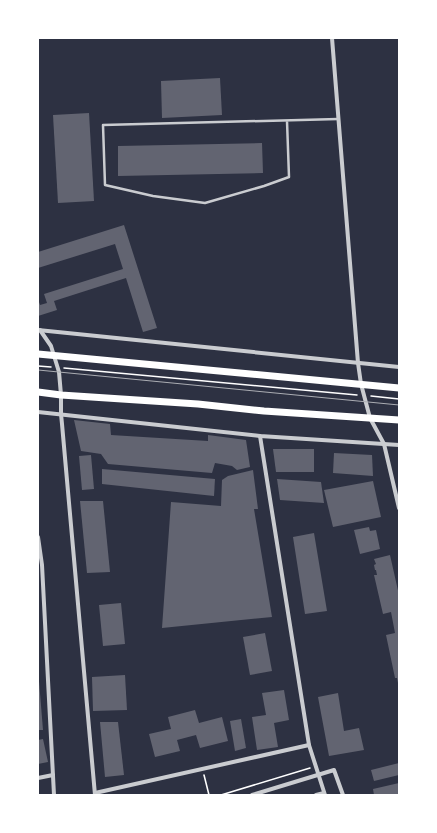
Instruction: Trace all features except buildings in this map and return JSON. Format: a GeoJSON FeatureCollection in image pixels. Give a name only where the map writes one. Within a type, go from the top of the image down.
{"type":"FeatureCollection","features":[{"type":"Feature","properties":{"kind":"main road"},"geometry":{"type":"LineString","coordinates":[[38,354],[399,388]]}},
{"type":"Feature","properties":{"kind":"main road"},"geometry":{"type":"LineString","coordinates":[[38,392],[198,404],[264,411],[399,420]]}},
{"type":"Feature","properties":{"kind":"street"},"geometry":{"type":"LineString","coordinates":[[332,38],[358,363],[361,384],[370,418],[384,444],[399,508]]}},
{"type":"Feature","properties":{"kind":"street"},"geometry":{"type":"LineString","coordinates":[[39,330],[399,367]]}},
{"type":"Feature","properties":{"kind":"street"},"geometry":{"type":"LineString","coordinates":[[39,330],[51,346],[58,367],[62,394],[61,414],[95,794],[309,745]]}},
{"type":"Feature","properties":{"kind":"street"},"geometry":{"type":"LineString","coordinates":[[38,412],[260,436],[399,446]]}},
{"type":"Feature","properties":{"kind":"street"},"geometry":{"type":"LineString","coordinates":[[260,436],[309,745],[325,794],[316,795]]}},
{"type":"Feature","properties":{"kind":"street"},"geometry":{"type":"LineString","coordinates":[[38,537],[42,565],[54,795]]}},
{"type":"Feature","properties":{"kind":"street"},"geometry":{"type":"LineString","coordinates":[[252,795],[334,770],[342,795]]}},
{"type":"Feature","properties":{"kind":"street"},"geometry":{"type":"LineString","coordinates":[[38,778],[53,775]]}},
{"type":"Feature","properties":{"kind":"lane"},"geometry":{"type":"LineString","coordinates":[[287,121],[289,177],[264,186],[205,203],[153,196],[105,185],[103,125],[339,119]]}},
{"type":"Feature","properties":{"kind":"path"},"geometry":{"type":"LineString","coordinates":[[38,366],[399,399]]}},
{"type":"Feature","properties":{"kind":"path"},"geometry":{"type":"LineString","coordinates":[[222,795],[316,766]]}},
{"type":"Feature","properties":{"kind":"path"},"geometry":{"type":"LineString","coordinates":[[204,775],[209,795]]}},
{"type":"Feature","properties":{"kind":"tram line"},"geometry":{"type":"LineString","coordinates":[[38,370],[399,405]]}}]}
